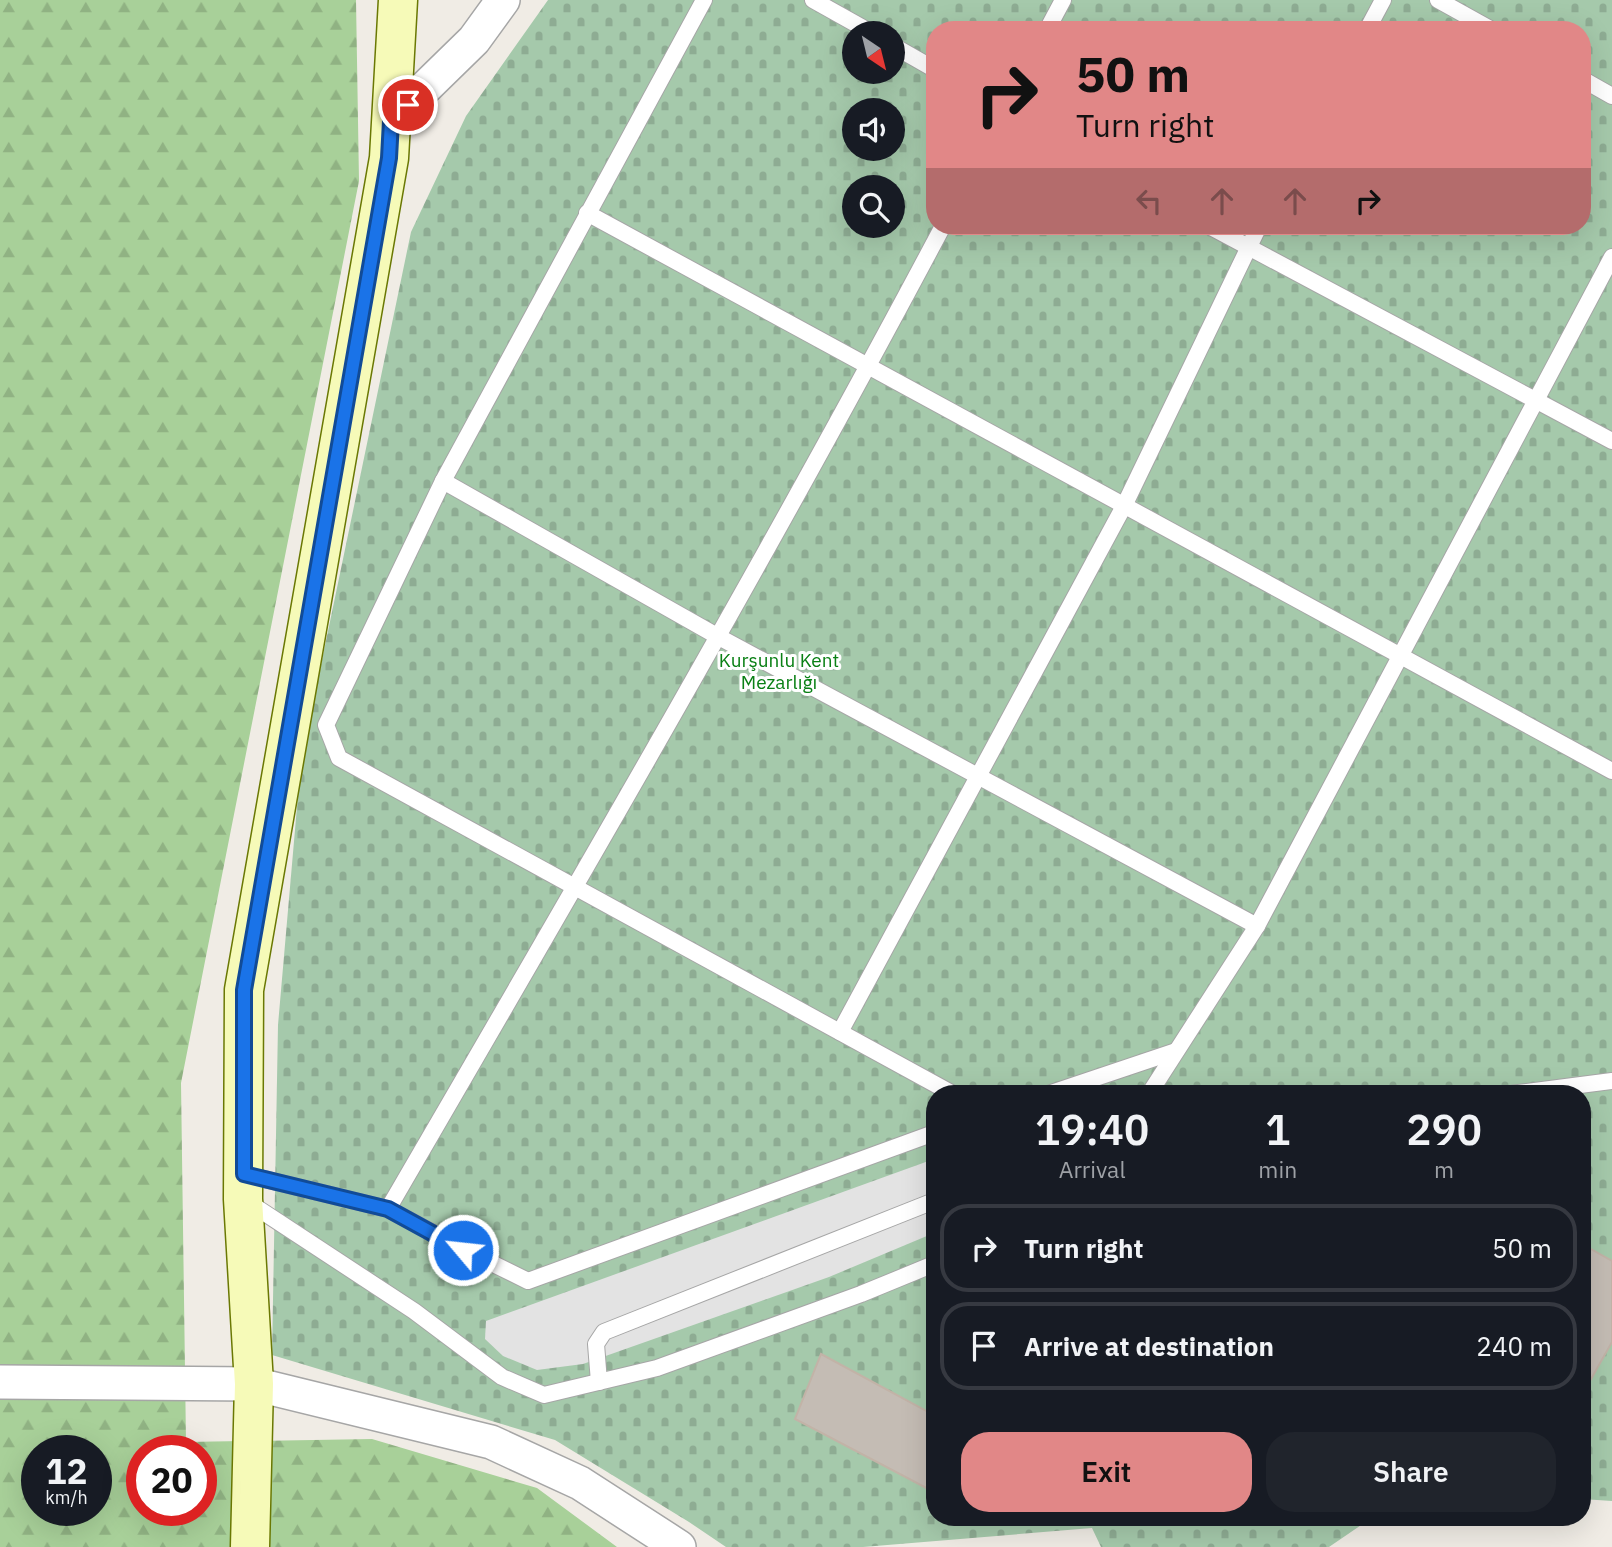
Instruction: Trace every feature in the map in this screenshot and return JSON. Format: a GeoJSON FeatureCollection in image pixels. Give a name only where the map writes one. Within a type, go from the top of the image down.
{"type":"FeatureCollection","features":[{"type":"Feature","properties":{"kind":"street"},"geometry":{"type":"LineString","coordinates":[[250,1547],[254,1384],[244,1186],[244,990],[387,172],[398,0]]}},
{"type":"Feature","properties":{"kind":"street"},"geometry":{"type":"LineString","coordinates":[[391,121],[474,40],[503,0]]}},
{"type":"Feature","properties":{"kind":"street"},"geometry":{"type":"LineString","coordinates":[[0,1382],[254,1384],[491,1442],[580,1483],[679,1547]]}},
{"type":"Feature","properties":{"kind":"lane"},"geometry":{"type":"LineString","coordinates":[[704,0],[443,481],[326,725],[339,758],[937,1085]]}},
{"type":"Feature","properties":{"kind":"lane"},"geometry":{"type":"LineString","coordinates":[[813,0],[851,21]]}},
{"type":"Feature","properties":{"kind":"lane"},"geometry":{"type":"LineString","coordinates":[[1052,21],[1063,0]]}},
{"type":"Feature","properties":{"kind":"lane"},"geometry":{"type":"LineString","coordinates":[[1372,21],[1383,0]]}},
{"type":"Feature","properties":{"kind":"lane"},"geometry":{"type":"LineString","coordinates":[[1438,0],[1476,21]]}},
{"type":"Feature","properties":{"kind":"lane"},"geometry":{"type":"LineString","coordinates":[[905,52],[926,64]]}},
{"type":"Feature","properties":{"kind":"lane"},"geometry":{"type":"LineString","coordinates":[[1591,84],[1612,96]]}},
{"type":"Feature","properties":{"kind":"lane"},"geometry":{"type":"LineString","coordinates":[[587,213],[1612,771]]}},
{"type":"Feature","properties":{"kind":"lane"},"geometry":{"type":"LineString","coordinates":[[388,1209],[717,636],[938,235]]}},
{"type":"Feature","properties":{"kind":"lane"},"geometry":{"type":"LineString","coordinates":[[1225,235],[1612,441]]}},
{"type":"Feature","properties":{"kind":"lane"},"geometry":{"type":"LineString","coordinates":[[840,1032],[1124,506],[1254,235]]}},
{"type":"Feature","properties":{"kind":"lane"},"geometry":{"type":"LineString","coordinates":[[1155,1085],[1257,926],[1612,257]]}},
{"type":"Feature","properties":{"kind":"lane"},"geometry":{"type":"LineString","coordinates":[[443,481],[717,636],[1257,926]]}},
{"type":"Feature","properties":{"kind":"lane"},"geometry":{"type":"LineString","coordinates":[[1075,1085],[1176,1051]]}},
{"type":"Feature","properties":{"kind":"lane"},"geometry":{"type":"LineString","coordinates":[[1581,1085],[1612,1081]]}},
{"type":"Feature","properties":{"kind":"lane"},"geometry":{"type":"LineString","coordinates":[[244,1186],[388,1209],[463,1250],[528,1281],[926,1136]]}},
{"type":"Feature","properties":{"kind":"lane"},"geometry":{"type":"LineString","coordinates":[[244,1186],[502,1377],[544,1395],[657,1368],[861,1294],[926,1267]]}},
{"type":"Feature","properties":{"kind":"lane"},"geometry":{"type":"LineString","coordinates":[[599,1382],[596,1344],[604,1332],[926,1204]]}},
{"type":"Feature","properties":{"kind":"green space"},"geometry":{"type":"Polygon","coordinates":[[[0,0],[356,0],[359,181],[181,1083],[186,1435],[126,1435],[126,1526],[217,1526],[217,1442],[372,1439],[537,1488],[617,1547],[0,1547],[0,0]]]}},
{"type":"Feature","properties":{"kind":"green space","name":"Kurşunlu Kent Mezarlığı"},"geometry":{"type":"Polygon","coordinates":[[[548,0],[1612,0],[1612,1501],[1591,1500],[1591,1085],[926,1085],[926,1526],[1360,1526],[1329,1547],[1101,1547],[1092,1528],[863,1547],[726,1547],[555,1440],[272,1355],[278,1025],[301,761],[411,232],[466,116],[548,0]]]}},
{"type":"Feature","properties":{"kind":"shaded area"},"geometry":{"type":"Polygon","coordinates":[[[926,1162],[926,1236],[829,1277],[583,1364],[537,1370],[503,1356],[485,1339],[486,1321],[926,1162]]]}},
{"type":"Feature","properties":{"kind":"building"},"geometry":{"type":"Polygon","coordinates":[[[1591,1249],[1612,1261],[1612,1342],[1591,1379],[1591,1249]]]}},
{"type":"Feature","properties":{"kind":"building"},"geometry":{"type":"Polygon","coordinates":[[[821,1354],[926,1411],[926,1488],[795,1419],[821,1354]]]}},
{"type":"Feature","properties":{"kind":"route"},"geometry":{"type":"LineString","coordinates":[[408,105],[391,121],[389,158],[244,990],[244,1174],[388,1209],[463,1250]]}}]}
